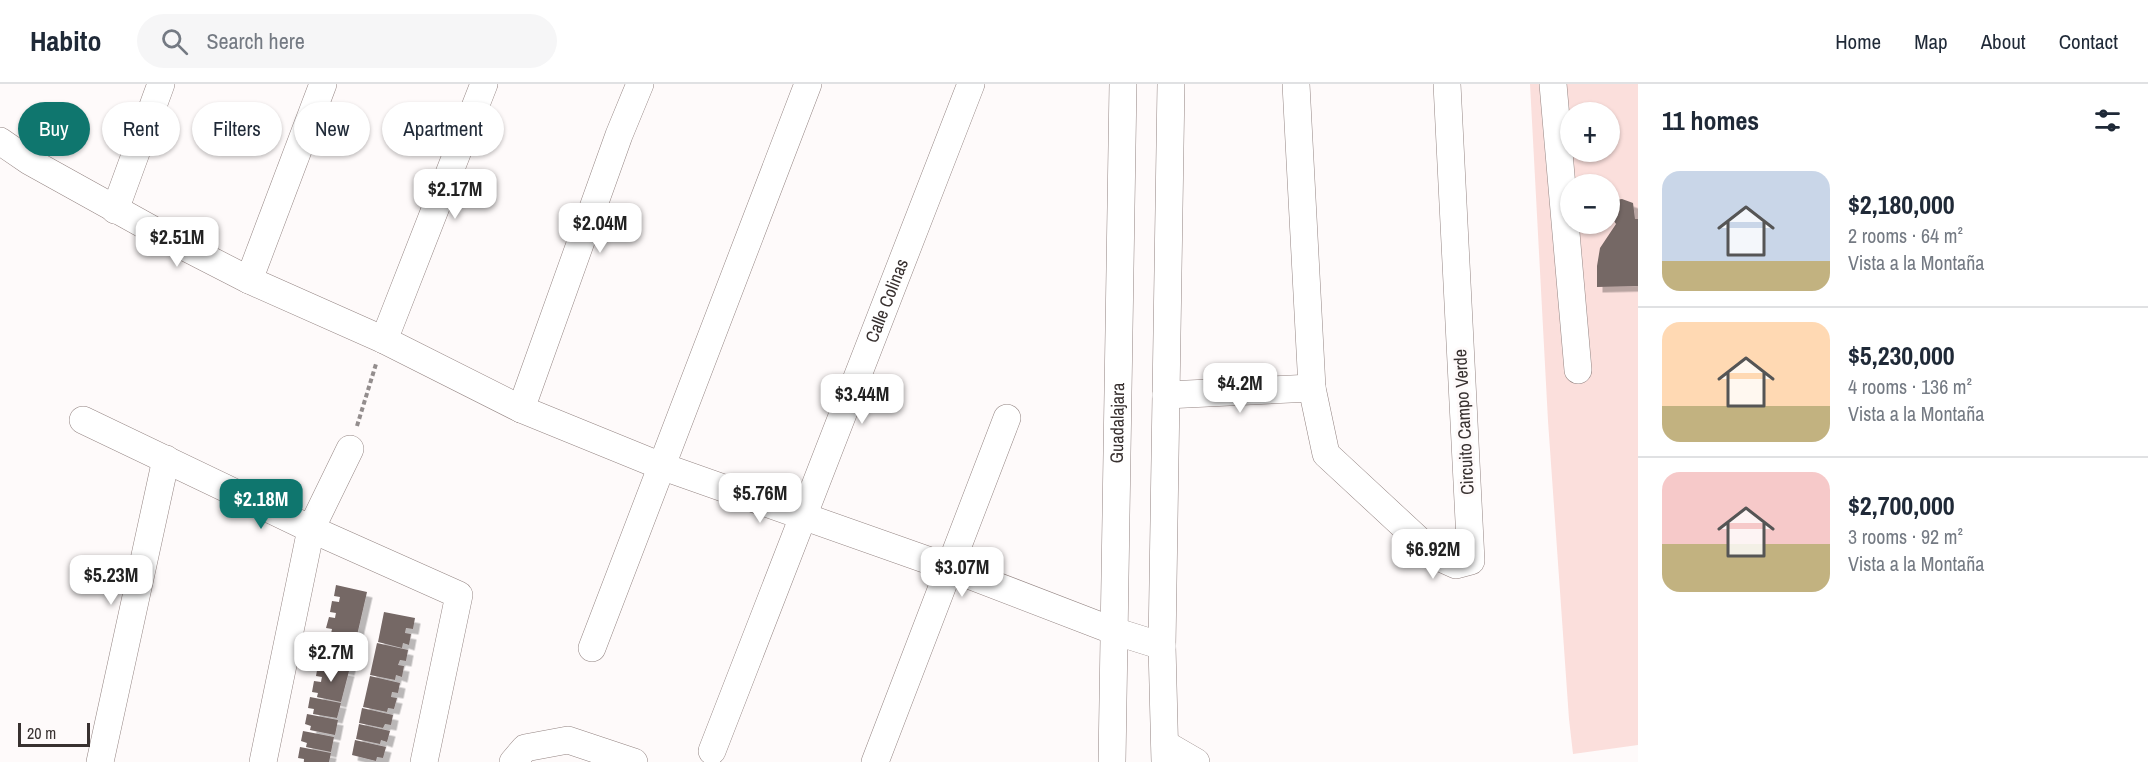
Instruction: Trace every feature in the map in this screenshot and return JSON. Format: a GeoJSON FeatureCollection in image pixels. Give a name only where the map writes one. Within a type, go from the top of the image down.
{"type":"FeatureCollection","features":[{"type":"Feature","properties":{"kind":"street"},"geometry":{"type":"LineString","coordinates":[[115,210],[161,84]]}},
{"type":"Feature","properties":{"kind":"street"},"geometry":{"type":"LineString","coordinates":[[249,280],[323,84]]}},
{"type":"Feature","properties":{"kind":"street"},"geometry":{"type":"LineString","coordinates":[[384,340],[484,84]]}},
{"type":"Feature","properties":{"kind":"street"},"geometry":{"type":"LineString","coordinates":[[521,409],[619,135],[640,84]]}},
{"type":"Feature","properties":{"kind":"street"},"geometry":{"type":"LineString","coordinates":[[592,648],[808,84]]}},
{"type":"Feature","properties":{"kind":"street","name":"Calle Colinas"},"geometry":{"type":"LineString","coordinates":[[712,751],[971,84]]}},
{"type":"Feature","properties":{"kind":"street","name":"Guadalajara"},"geometry":{"type":"LineString","coordinates":[[1112,762],[1123,84]]}},
{"type":"Feature","properties":{"kind":"street"},"geometry":{"type":"LineString","coordinates":[[1171,84],[1162,646],[1165,753],[1196,762]]}},
{"type":"Feature","properties":{"kind":"street","name":"Circuito Campo Verde"},"geometry":{"type":"LineString","coordinates":[[1296,84],[1312,388],[1326,454],[1436,556],[1456,565],[1471,561],[1447,84]]}},
{"type":"Feature","properties":{"kind":"street"},"geometry":{"type":"LineString","coordinates":[[1552,84],[1578,370]]}},
{"type":"Feature","properties":{"kind":"street"},"geometry":{"type":"LineString","coordinates":[[0,141],[29,161],[115,210],[249,280],[384,340],[521,409],[661,466],[950,568],[1113,631],[1162,646]]}},
{"type":"Feature","properties":{"kind":"street"},"geometry":{"type":"LineString","coordinates":[[1166,395],[1312,388]]}},
{"type":"Feature","properties":{"kind":"street"},"geometry":{"type":"LineString","coordinates":[[874,762],[1007,418]]}},
{"type":"Feature","properties":{"kind":"street"},"geometry":{"type":"LineString","coordinates":[[84,420],[311,529],[459,595],[424,762]]}},
{"type":"Feature","properties":{"kind":"street"},"geometry":{"type":"LineString","coordinates":[[263,762],[311,529],[350,449]]}},
{"type":"Feature","properties":{"kind":"street"},"geometry":{"type":"LineString","coordinates":[[100,762],[166,459]]}},
{"type":"Feature","properties":{"kind":"street"},"geometry":{"type":"LineString","coordinates":[[513,762],[525,748],[568,740],[634,762]]}},
{"type":"Feature","properties":{"kind":"path"},"geometry":{"type":"LineString","coordinates":[[350,449],[384,340]]}},
{"type":"Feature","properties":{"kind":"shaded area"},"geometry":{"type":"Polygon","coordinates":[[[1530,84],[1638,84],[1638,745],[1573,754],[1548,421],[1530,84]]]}},
{"type":"Feature","properties":{"kind":"building"},"geometry":{"type":"Polygon","coordinates":[[[1620,199],[1633,203],[1635,219],[1638,219],[1638,286],[1597,287],[1600,248],[1609,234],[1620,234],[1620,199]]]}},
{"type":"Feature","properties":{"kind":"building"},"geometry":{"type":"Polygon","coordinates":[[[336,585],[367,592],[349,670],[325,665],[326,661],[320,659],[322,648],[328,650],[328,645],[323,643],[325,633],[331,634],[332,629],[326,628],[329,617],[335,618],[336,613],[330,612],[332,601],[339,602],[340,597],[334,596],[336,585]]]}},
{"type":"Feature","properties":{"kind":"building"},"geometry":{"type":"Polygon","coordinates":[[[384,612],[415,618],[413,629],[406,628],[405,633],[411,634],[409,645],[403,643],[402,648],[378,642],[384,612]]]}},
{"type":"Feature","properties":{"kind":"building"},"geometry":{"type":"Polygon","coordinates":[[[377,643],[408,650],[406,661],[400,660],[398,665],[404,666],[402,677],[396,675],[395,680],[370,675],[377,643]]]}},
{"type":"Feature","properties":{"kind":"building"},"geometry":{"type":"Polygon","coordinates":[[[318,665],[349,671],[341,702],[317,697],[318,693],[312,692],[314,681],[321,682],[322,677],[316,676],[318,665]]]}},
{"type":"Feature","properties":{"kind":"building"},"geometry":{"type":"Polygon","coordinates":[[[370,676],[400,683],[398,693],[392,692],[391,697],[397,698],[394,709],[388,708],[387,712],[363,707],[370,676]]]}},
{"type":"Feature","properties":{"kind":"building"},"geometry":{"type":"Polygon","coordinates":[[[310,697],[341,703],[337,718],[313,714],[314,709],[308,708],[310,697]]]}},
{"type":"Feature","properties":{"kind":"building"},"geometry":{"type":"Polygon","coordinates":[[[362,708],[393,715],[391,725],[385,724],[383,728],[359,723],[362,708]]]}},
{"type":"Feature","properties":{"kind":"building"},"geometry":{"type":"Polygon","coordinates":[[[307,714],[338,720],[335,735],[310,730],[311,726],[305,724],[307,714]]]}},
{"type":"Feature","properties":{"kind":"building"},"geometry":{"type":"Polygon","coordinates":[[[359,724],[390,731],[387,742],[381,740],[380,744],[356,739],[359,724]]]}},
{"type":"Feature","properties":{"kind":"building"},"geometry":{"type":"Polygon","coordinates":[[[303,731],[334,737],[331,752],[306,747],[307,743],[301,741],[303,731]]]}},
{"type":"Feature","properties":{"kind":"building"},"geometry":{"type":"Polygon","coordinates":[[[355,740],[386,747],[383,758],[377,757],[376,761],[352,755],[355,740]]]}},
{"type":"Feature","properties":{"kind":"building"},"geometry":{"type":"Polygon","coordinates":[[[300,747],[331,753],[329,762],[304,762],[304,759],[298,758],[300,747]]]}}]}
